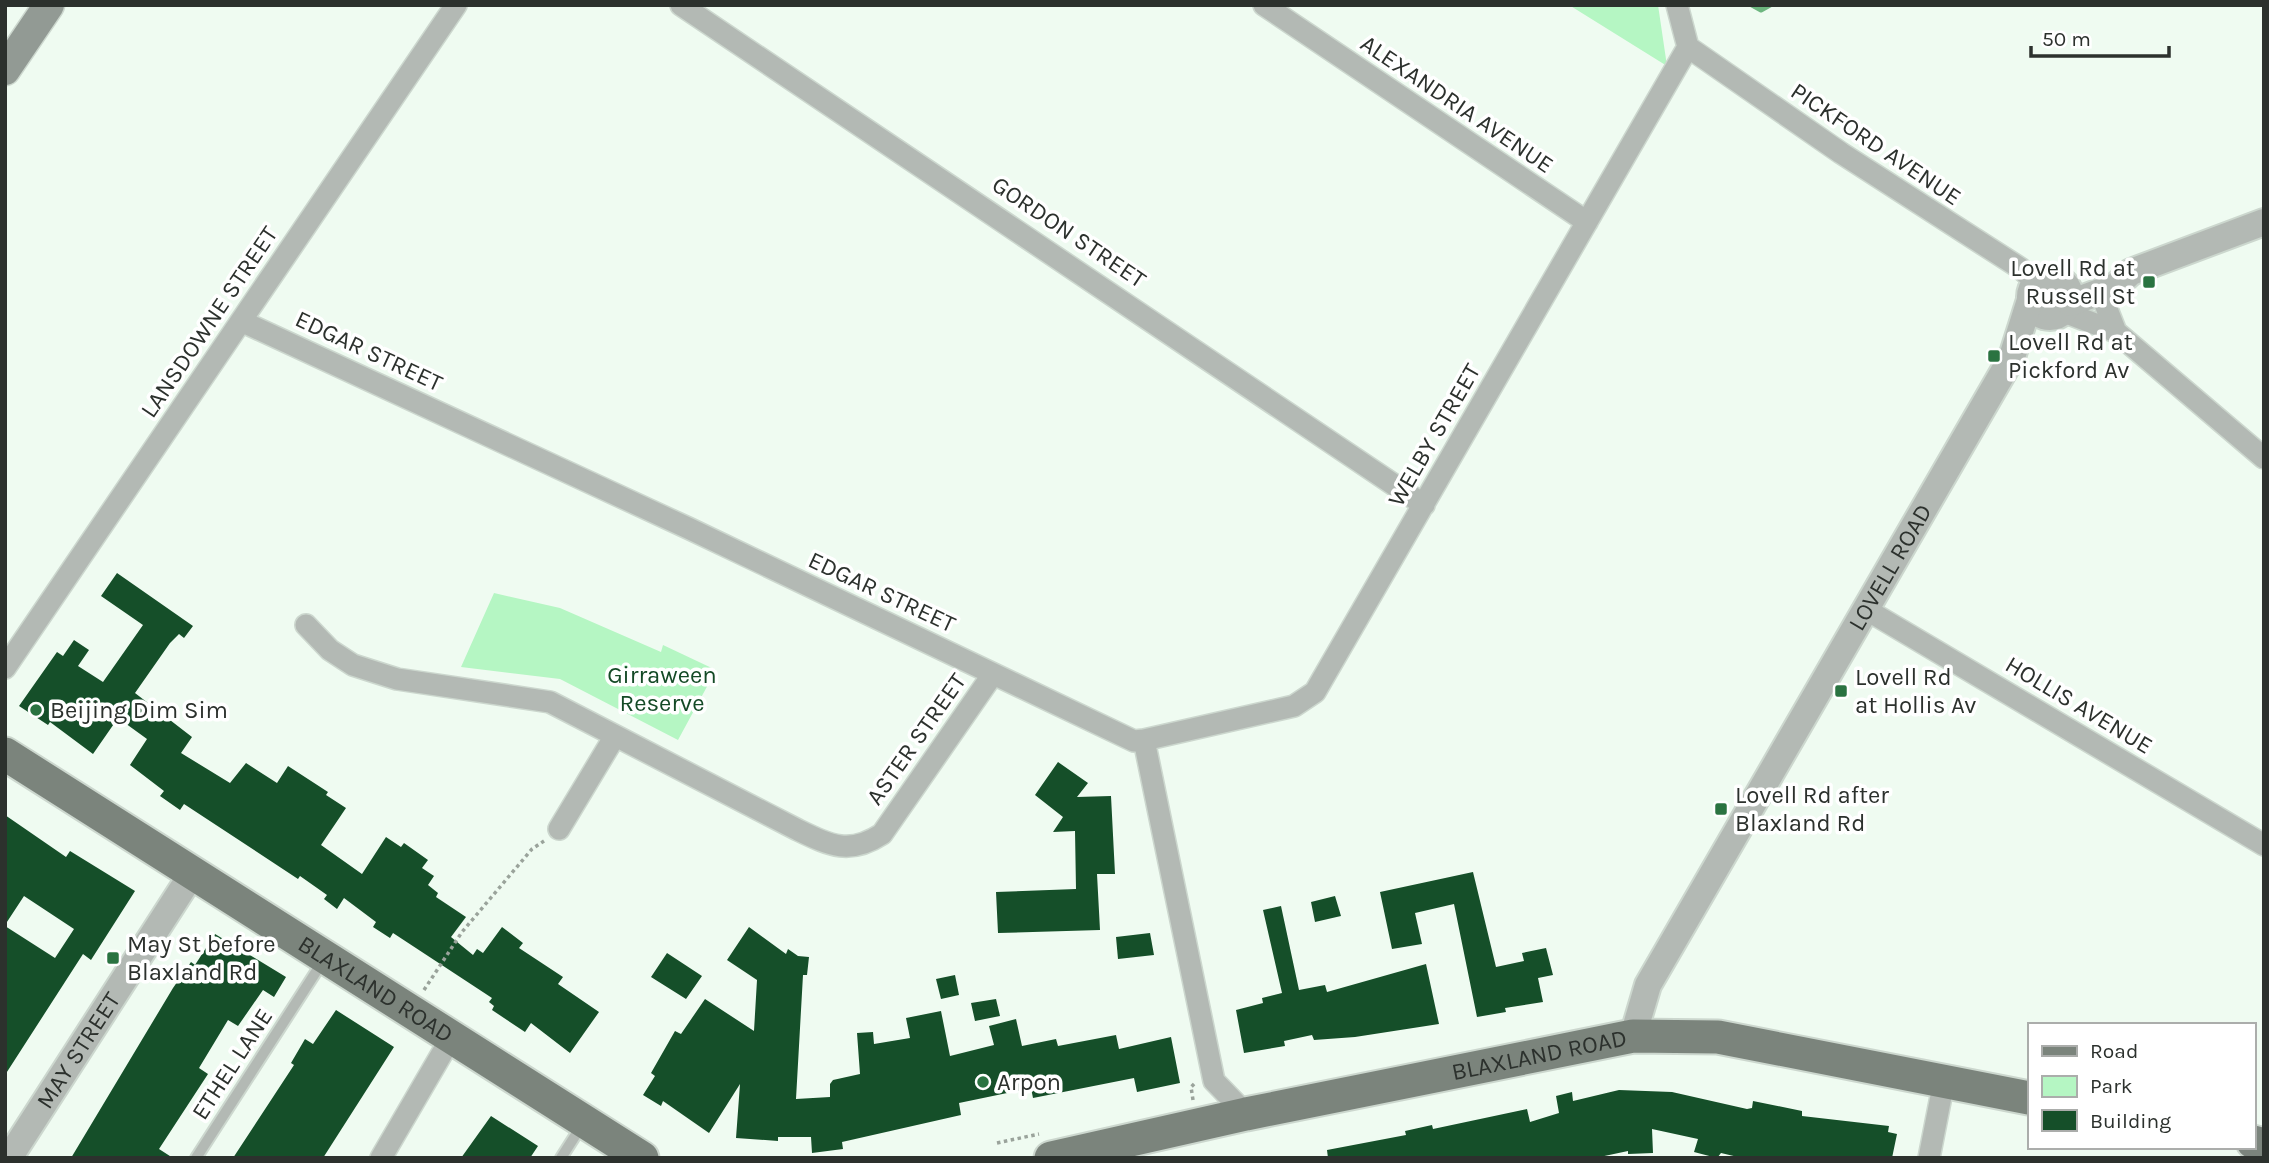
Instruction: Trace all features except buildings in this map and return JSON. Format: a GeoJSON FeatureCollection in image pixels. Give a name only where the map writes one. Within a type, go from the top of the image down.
{"type":"FeatureCollection","features":[{"type":"Feature","properties":{"kind":"main road"},"geometry":{"type":"LineString","coordinates":[[5,70],[49,5]]}},
{"type":"Feature","properties":{"kind":"main road","name":"BLAXLAND ROAD"},"geometry":{"type":"LineString","coordinates":[[5,754],[642,1158]]}},
{"type":"Feature","properties":{"kind":"main road","name":"BLAXLAND ROAD"},"geometry":{"type":"LineString","coordinates":[[1051,1158],[1247,1114],[1633,1037],[1718,1037],[2028,1098]]}},
{"type":"Feature","properties":{"kind":"main road"},"geometry":{"type":"LineString","coordinates":[[1130,1158],[1183,1128]]}},
{"type":"Feature","properties":{"kind":"street","name":"LANSDOWNE STREET"},"geometry":{"type":"LineString","coordinates":[[5,668],[456,5]]}},
{"type":"Feature","properties":{"kind":"street","name":"GORDON STREET"},"geometry":{"type":"LineString","coordinates":[[681,5],[1424,505]]}},
{"type":"Feature","properties":{"kind":"street","name":"ALEXANDRIA AVENUE"},"geometry":{"type":"LineString","coordinates":[[1264,5],[1587,222]]}},
{"type":"Feature","properties":{"kind":"street"},"geometry":{"type":"LineString","coordinates":[[1677,5],[1688,47]]}},
{"type":"Feature","properties":{"kind":"street","name":"WELBY STREET"},"geometry":{"type":"LineString","coordinates":[[1144,740],[1294,706],[1306,701],[1321,683],[1688,47]]}},
{"type":"Feature","properties":{"kind":"street","name":"PICKFORD AVENUE"},"geometry":{"type":"LineString","coordinates":[[1688,47],[1840,153],[2020,268],[2033,291]]}},
{"type":"Feature","properties":{"kind":"street"},"geometry":{"type":"LineString","coordinates":[[2116,332],[2105,304],[2123,279],[2264,222]]}},
{"type":"Feature","properties":{"kind":"street"},"geometry":{"type":"LineString","coordinates":[[2123,279],[2111,272],[2063,304],[2036,312],[2033,291],[2049,276],[2063,304],[2116,332],[2264,458]]}},
{"type":"Feature","properties":{"kind":"street","name":"LOVELL ROAD"},"geometry":{"type":"LineString","coordinates":[[1633,1037],[1648,985],[2012,357],[2033,291]]}},
{"type":"Feature","properties":{"kind":"street","name":"LOVELL ROAD"},"geometry":{"type":"LineString","coordinates":[[2012,357],[2063,304]]}},
{"type":"Feature","properties":{"kind":"street","name":"EDGAR STREET"},"geometry":{"type":"LineString","coordinates":[[241,321],[1134,741],[1144,740]]}},
{"type":"Feature","properties":{"kind":"street","name":"HOLLIS AVENUE"},"geometry":{"type":"LineString","coordinates":[[1867,610],[2264,845]]}},
{"type":"Feature","properties":{"kind":"street"},"geometry":{"type":"LineString","coordinates":[[306,625],[330,650],[353,665],[397,679],[550,702],[615,736],[559,829]]}},
{"type":"Feature","properties":{"kind":"street","name":"ASTER STREET"},"geometry":{"type":"LineString","coordinates":[[615,736],[823,842],[848,848],[866,845],[882,834],[993,674]]}},
{"type":"Feature","properties":{"kind":"street"},"geometry":{"type":"LineString","coordinates":[[1144,740],[1214,1081],[1247,1114]]}},
{"type":"Feature","properties":{"kind":"street","name":"MAY STREET"},"geometry":{"type":"LineString","coordinates":[[9,1158],[192,874]]}},
{"type":"Feature","properties":{"kind":"street"},"geometry":{"type":"LineString","coordinates":[[381,1158],[451,1038]]}},
{"type":"Feature","properties":{"kind":"street"},"geometry":{"type":"LineString","coordinates":[[1929,1158],[1944,1081]]}},
{"type":"Feature","properties":{"kind":"lane","name":"ETHEL LANE"},"geometry":{"type":"LineString","coordinates":[[196,1158],[325,958]]}},
{"type":"Feature","properties":{"kind":"lane"},"geometry":{"type":"LineString","coordinates":[[561,1158],[584,1122]]}},
{"type":"Feature","properties":{"kind":"path"},"geometry":{"type":"LineString","coordinates":[[423,991],[462,932],[532,849],[559,829]]}},
{"type":"Feature","properties":{"kind":"green space"},"geometry":{"type":"Polygon","coordinates":[[[1569,5],[1658,5],[1667,66],[1569,5]]]}},
{"type":"Feature","properties":{"kind":"green space","name":"Girraween Reserve"},"geometry":{"type":"Polygon","coordinates":[[[494,593],[560,608],[661,652],[663,645],[716,670],[678,740],[560,679],[461,667],[494,593]]]}},
{"type":"Feature","properties":{"kind":"waterway"},"geometry":{"type":"LineString","coordinates":[[1752,5],[1761,10],[1770,5]]}},
{"type":"Feature","properties":{"kind":"place","name":"Lovell Rd at Russell St"},"geometry":{"type":"Point","coordinates":[2149,282]}},
{"type":"Feature","properties":{"kind":"place","name":"Lovell Rd at Pickford Av"},"geometry":{"type":"Point","coordinates":[1994,356]}},
{"type":"Feature","properties":{"kind":"place","name":"Lovell Rd at Hollis Av"},"geometry":{"type":"Point","coordinates":[1841,691]}},
{"type":"Feature","properties":{"kind":"place","name":"Beijing Dim Sim"},"geometry":{"type":"Point","coordinates":[36,710]}},
{"type":"Feature","properties":{"kind":"place","name":"Lovell Rd after Blaxland Rd"},"geometry":{"type":"Point","coordinates":[1721,809]}},
{"type":"Feature","properties":{"kind":"place","name":"May St before Blaxland Rd"},"geometry":{"type":"Point","coordinates":[113,958]}},
{"type":"Feature","properties":{"kind":"place","name":"Arpon"},"geometry":{"type":"Point","coordinates":[983,1082]}}]}
